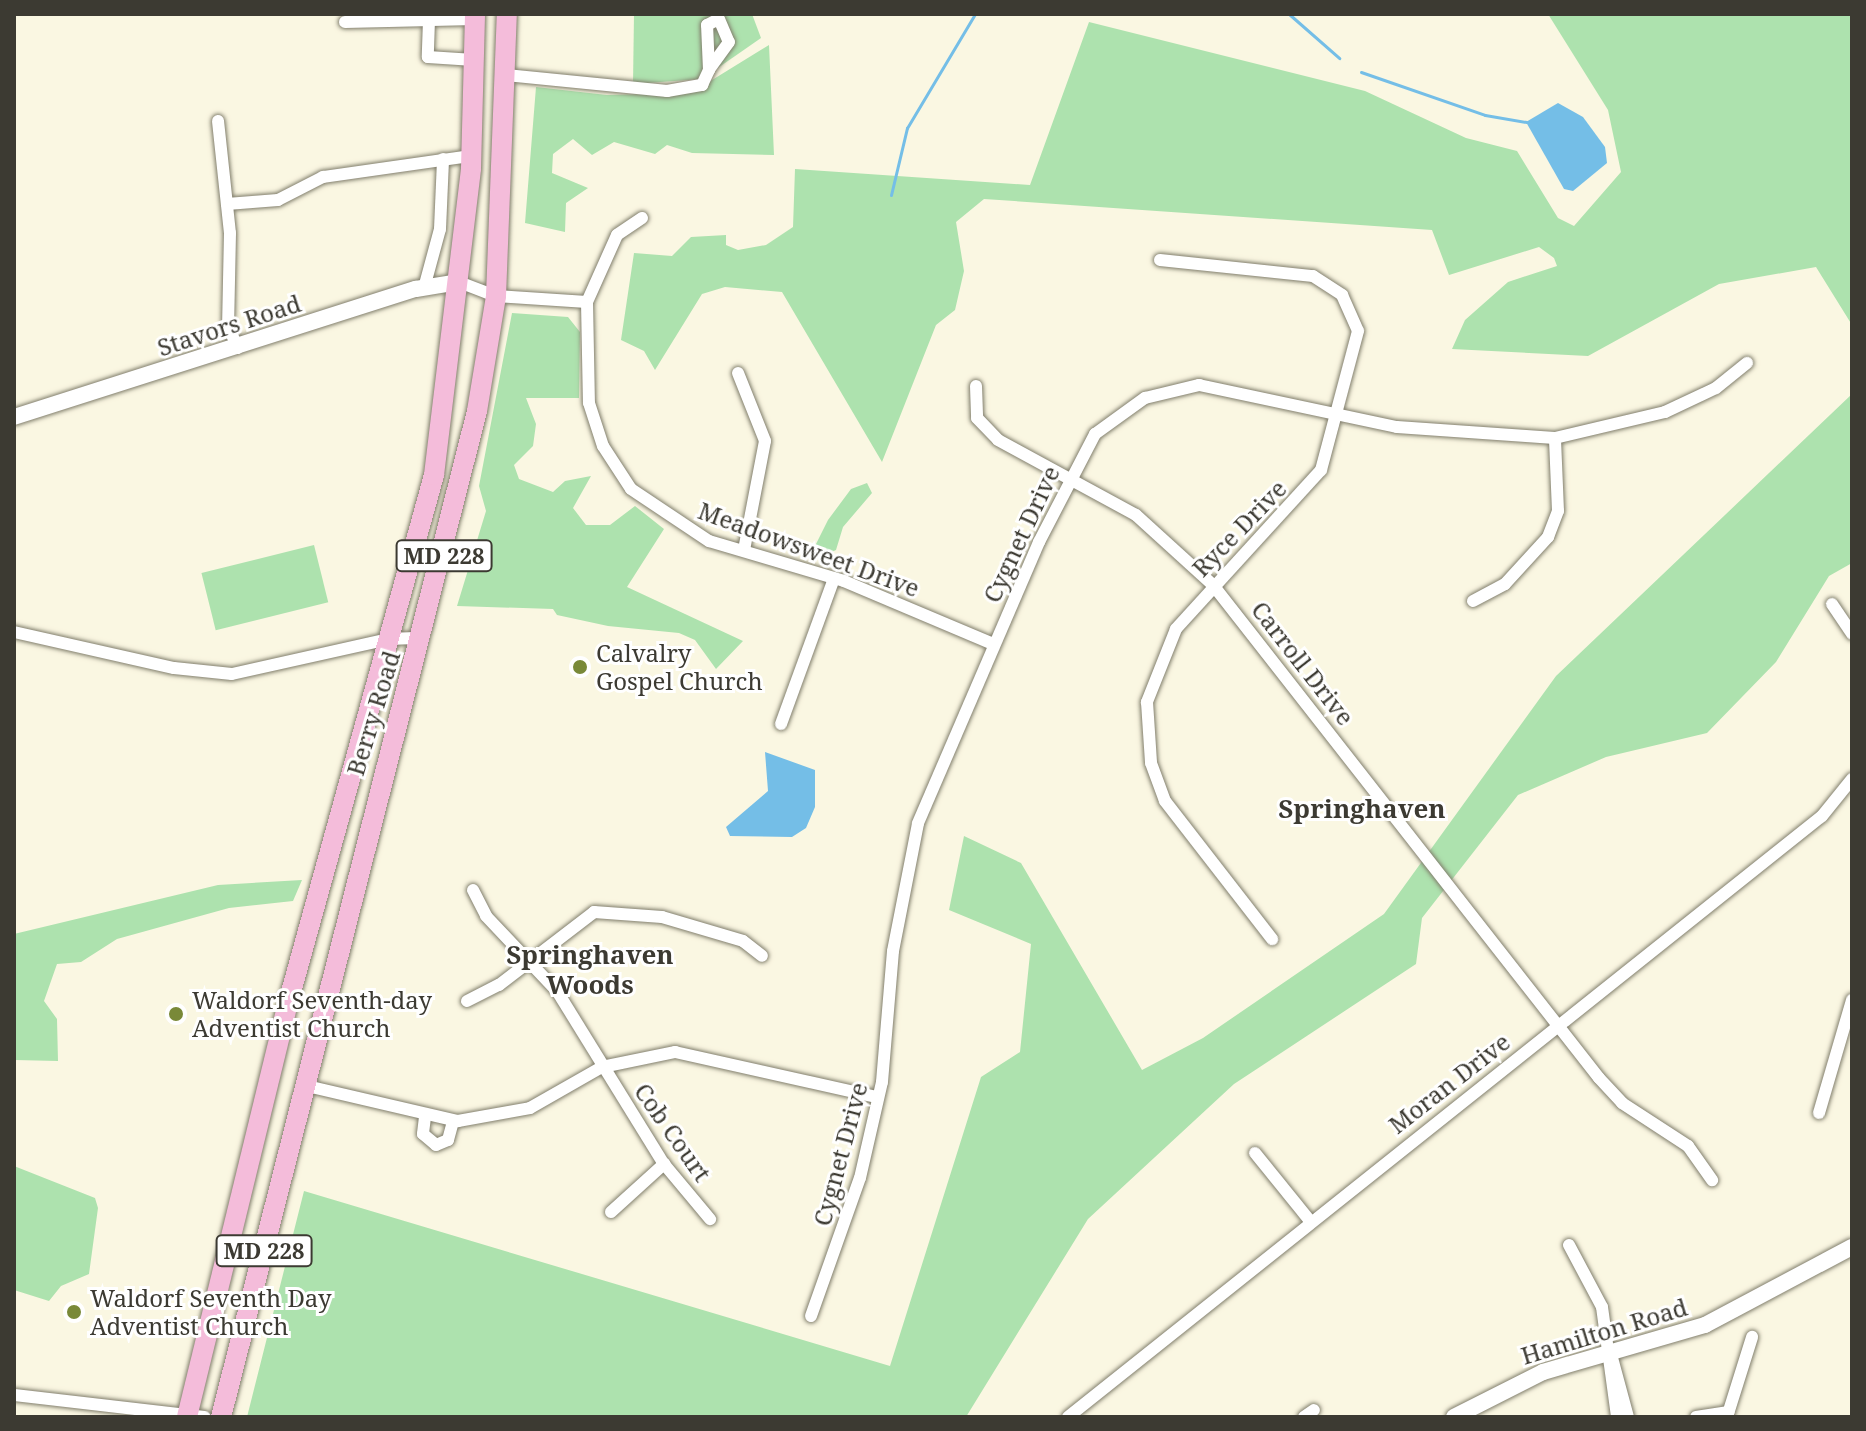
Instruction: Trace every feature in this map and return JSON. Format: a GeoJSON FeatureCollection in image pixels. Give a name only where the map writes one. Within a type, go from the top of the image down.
{"type":"FeatureCollection","features":[{"type":"Feature","properties":{"kind":"highway","name":"Berry Road"},"geometry":{"type":"LineString","coordinates":[[221,1417],[307,1086],[372,809],[423,638],[462,483],[496,296],[507,14]]}},
{"type":"Feature","properties":{"kind":"highway","name":"Berry Road"},"geometry":{"type":"LineString","coordinates":[[194,1415],[288,1003],[434,475],[459,282],[471,156],[475,17]]}},
{"type":"Feature","properties":{"kind":"street"},"geometry":{"type":"LineString","coordinates":[[345,22],[475,17]]}},
{"type":"Feature","properties":{"kind":"street"},"geometry":{"type":"LineString","coordinates":[[429,20],[428,57],[474,60]]}},
{"type":"Feature","properties":{"kind":"street"},"geometry":{"type":"LineString","coordinates":[[506,75],[667,91],[702,85],[709,70]]}},
{"type":"Feature","properties":{"kind":"street"},"geometry":{"type":"LineString","coordinates":[[218,121],[227,204],[228,326],[238,348]]}},
{"type":"Feature","properties":{"kind":"street"},"geometry":{"type":"LineString","coordinates":[[227,204],[278,200],[323,177],[471,156]]}},
{"type":"Feature","properties":{"kind":"street"},"geometry":{"type":"LineString","coordinates":[[424,288],[440,229],[443,159]]}},
{"type":"Feature","properties":{"kind":"street","name":"Meadowsweet Drive"},"geometry":{"type":"LineString","coordinates":[[642,218],[617,235],[587,302],[589,403],[615,469],[674,522],[744,550],[834,578],[993,644]]}},
{"type":"Feature","properties":{"kind":"street","name":"Ryce Drive"},"geometry":{"type":"LineString","coordinates":[[1160,260],[1329,282],[1353,311],[1358,331],[1339,416],[1314,481],[1213,585],[1176,629],[1152,683],[1145,724],[1151,763],[1165,801],[1272,939]]}},
{"type":"Feature","properties":{"kind":"street"},"geometry":{"type":"LineString","coordinates":[[459,282],[496,296],[587,302]]}},
{"type":"Feature","properties":{"kind":"street","name":"Stavors Road"},"geometry":{"type":"LineString","coordinates":[[14,417],[424,288],[459,282]]}},
{"type":"Feature","properties":{"kind":"street","name":"Cygnet Drive"},"geometry":{"type":"LineString","coordinates":[[811,1316],[860,1178],[886,1062],[893,951],[918,823],[993,644],[1095,434],[1116,415],[1179,387],[1222,386],[1339,416],[1444,433],[1555,438],[1665,412],[1716,388],[1747,363]]}},
{"type":"Feature","properties":{"kind":"street"},"geometry":{"type":"LineString","coordinates":[[738,373],[761,421],[766,458],[744,550]]}},
{"type":"Feature","properties":{"kind":"street","name":"Carroll Drive"},"geometry":{"type":"LineString","coordinates":[[976,386],[973,407],[987,429],[1136,515],[1213,585],[1622,1103],[1688,1146],[1712,1180]]}},
{"type":"Feature","properties":{"kind":"street"},"geometry":{"type":"LineString","coordinates":[[1473,601],[1505,584],[1548,537],[1558,511],[1555,438]]}},
{"type":"Feature","properties":{"kind":"street"},"geometry":{"type":"LineString","coordinates":[[781,724],[834,578]]}},
{"type":"Feature","properties":{"kind":"street"},"geometry":{"type":"LineString","coordinates":[[1832,604],[1852,634]]}},
{"type":"Feature","properties":{"kind":"street"},"geometry":{"type":"LineString","coordinates":[[14,632],[174,668],[232,674],[388,639],[423,638]]}},
{"type":"Feature","properties":{"kind":"street","name":"Moran Drive"},"geometry":{"type":"LineString","coordinates":[[1068,1417],[1310,1221],[1822,816],[1852,779]]}},
{"type":"Feature","properties":{"kind":"street","name":"Cob Court"},"geometry":{"type":"LineString","coordinates":[[473,890],[486,916],[529,958],[664,1164],[710,1219]]}},
{"type":"Feature","properties":{"kind":"street"},"geometry":{"type":"LineString","coordinates":[[467,1001],[594,912],[626,910],[743,941],[762,956]]}},
{"type":"Feature","properties":{"kind":"street"},"geometry":{"type":"LineString","coordinates":[[1819,1113],[1852,1000]]}},
{"type":"Feature","properties":{"kind":"street"},"geometry":{"type":"LineString","coordinates":[[307,1086],[425,1117],[453,1121],[530,1108],[602,1067],[675,1052],[877,1097]]}},
{"type":"Feature","properties":{"kind":"street"},"geometry":{"type":"LineString","coordinates":[[425,1117],[423,1134],[436,1145],[448,1140],[453,1121]]}},
{"type":"Feature","properties":{"kind":"street"},"geometry":{"type":"LineString","coordinates":[[1255,1153],[1310,1221]]}},
{"type":"Feature","properties":{"kind":"street"},"geometry":{"type":"LineString","coordinates":[[611,1212],[664,1164]]}},
{"type":"Feature","properties":{"kind":"street"},"geometry":{"type":"LineString","coordinates":[[1569,1245],[1601,1304],[1628,1417]]}},
{"type":"Feature","properties":{"kind":"street","name":"Hamilton Road"},"geometry":{"type":"LineString","coordinates":[[1454,1417],[1524,1379],[1705,1325],[1852,1247]]}},
{"type":"Feature","properties":{"kind":"street"},"geometry":{"type":"LineString","coordinates":[[1696,1417],[1728,1414],[1752,1337]]}},
{"type":"Feature","properties":{"kind":"street"},"geometry":{"type":"LineString","coordinates":[[1611,1354],[1617,1417]]}},
{"type":"Feature","properties":{"kind":"street"},"geometry":{"type":"LineString","coordinates":[[14,1395],[194,1415]]}},
{"type":"Feature","properties":{"kind":"green space"},"geometry":{"type":"Polygon","coordinates":[[[634,14],[752,14],[761,38],[702,79],[633,84],[634,14]]]}},
{"type":"Feature","properties":{"kind":"green space"},"geometry":{"type":"Polygon","coordinates":[[[1548,14],[1852,14],[1852,325],[1816,267],[1719,284],[1588,356],[1452,349],[1465,320],[1508,282],[1557,266],[1554,258],[1539,247],[1449,275],[1432,230],[984,199],[956,222],[964,271],[955,310],[936,325],[882,462],[782,292],[725,287],[702,294],[655,370],[644,351],[621,340],[634,253],[672,256],[691,237],[726,235],[726,245],[738,250],[766,245],[793,227],[795,169],[1030,185],[1089,22],[1365,91],[1466,138],[1517,151],[1558,218],[1574,226],[1621,172],[1608,110],[1548,14]]]}},
{"type":"Feature","properties":{"kind":"green space"},"geometry":{"type":"Polygon","coordinates":[[[769,45],[774,155],[692,153],[667,145],[655,154],[614,142],[592,155],[573,139],[553,154],[552,173],[588,188],[566,203],[565,232],[525,223],[536,87],[607,95],[691,93],[769,45]]]}},
{"type":"Feature","properties":{"kind":"green space"},"geometry":{"type":"Polygon","coordinates":[[[512,313],[568,317],[580,332],[579,398],[526,398],[536,424],[533,446],[514,465],[519,479],[553,492],[565,481],[591,476],[573,508],[586,525],[610,525],[635,506],[664,529],[627,587],[743,641],[716,669],[695,640],[679,633],[608,626],[557,615],[553,609],[457,606],[486,511],[479,486],[512,313]]]}},
{"type":"Feature","properties":{"kind":"green space"},"geometry":{"type":"Polygon","coordinates":[[[1852,394],[1852,563],[1829,576],[1776,662],[1707,733],[1606,757],[1518,795],[1422,918],[1416,964],[1234,1084],[1088,1219],[966,1417],[247,1417],[304,1191],[890,1366],[981,1077],[1020,1052],[1031,944],[949,910],[964,836],[1021,863],[1142,1070],[1203,1038],[1384,914],[1556,676],[1852,394]]]}},
{"type":"Feature","properties":{"kind":"green space"},"geometry":{"type":"Polygon","coordinates":[[[867,483],[872,493],[843,527],[836,550],[820,557],[814,548],[828,520],[851,489],[867,483]]]}},
{"type":"Feature","properties":{"kind":"green space"},"geometry":{"type":"Polygon","coordinates":[[[314,545],[328,602],[216,630],[201,573],[314,545]]]}},
{"type":"Feature","properties":{"kind":"green space"},"geometry":{"type":"Polygon","coordinates":[[[302,880],[293,901],[229,908],[117,939],[81,962],[57,964],[44,1001],[57,1019],[58,1061],[15,1060],[14,1078],[14,934],[218,885],[302,880]]]}},
{"type":"Feature","properties":{"kind":"green space"},"geometry":{"type":"Polygon","coordinates":[[[14,1166],[95,1198],[98,1208],[89,1274],[61,1286],[49,1301],[14,1290],[14,1166]]]}},
{"type":"Feature","properties":{"kind":"water"},"geometry":{"type":"Polygon","coordinates":[[[1558,103],[1583,117],[1605,147],[1607,163],[1573,191],[1564,189],[1526,122],[1558,103]]]}},
{"type":"Feature","properties":{"kind":"water"},"geometry":{"type":"Polygon","coordinates":[[[765,752],[815,770],[815,807],[806,828],[792,837],[730,836],[726,827],[768,791],[765,752]]]}},
{"type":"Feature","properties":{"kind":"waterway"},"geometry":{"type":"LineString","coordinates":[[891,195],[907,128],[975,14]]}},
{"type":"Feature","properties":{"kind":"waterway"},"geometry":{"type":"LineString","coordinates":[[1289,14],[1339,58]]}},
{"type":"Feature","properties":{"kind":"waterway"},"geometry":{"type":"LineString","coordinates":[[1361,72],[1485,115],[1526,122]]}},
{"type":"Feature","properties":{"kind":"place","name":"Calvalry Gospel Church"},"geometry":{"type":"Point","coordinates":[580,667]}},
{"type":"Feature","properties":{"kind":"place","name":"Waldorf Seventh-day Adventist Church"},"geometry":{"type":"Point","coordinates":[176,1014]}},
{"type":"Feature","properties":{"kind":"place","name":"Waldorf Seventh Day Adventist Church"},"geometry":{"type":"Point","coordinates":[74,1312]}},
{"type":"Feature","properties":{"kind":"district","name":"Springhaven"},"geometry":{"type":"Point","coordinates":[1362,809]}},
{"type":"Feature","properties":{"kind":"district","name":"Springhaven Woods"},"geometry":{"type":"Point","coordinates":[590,970]}}]}
